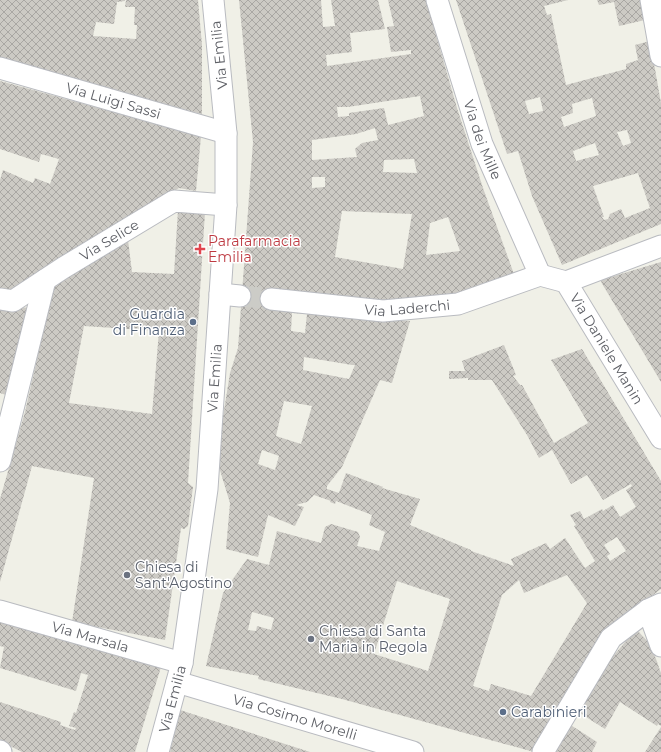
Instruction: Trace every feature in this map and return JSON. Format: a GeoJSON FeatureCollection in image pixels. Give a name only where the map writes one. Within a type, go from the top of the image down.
{"type":"FeatureCollection","features":[{"type":"Feature","properties":{"kind":"street","name":"Via Emilia"},"geometry":{"type":"LineString","coordinates":[[158,752],[179,672],[207,489],[230,295],[226,204],[226,133],[213,0]]}},
{"type":"Feature","properties":{"kind":"street","name":"Via dei Mille"},"geometry":{"type":"LineString","coordinates":[[437,0],[482,144],[540,275]]}},
{"type":"Feature","properties":{"kind":"street"},"geometry":{"type":"LineString","coordinates":[[651,0],[661,56]]}},
{"type":"Feature","properties":{"kind":"street","name":"Via Luigi Sassi"},"geometry":{"type":"LineString","coordinates":[[0,68],[226,133]]}},
{"type":"Feature","properties":{"kind":"street","name":"Via Selice"},"geometry":{"type":"LineString","coordinates":[[0,299],[13,301],[63,268],[174,201],[226,204]]}},
{"type":"Feature","properties":{"kind":"street"},"geometry":{"type":"LineString","coordinates":[[566,282],[661,246]]}},
{"type":"Feature","properties":{"kind":"street","name":"Via Daniele Manin"},"geometry":{"type":"LineString","coordinates":[[540,275],[566,282],[661,438]]}},
{"type":"Feature","properties":{"kind":"street","name":"Via Laderchi"},"geometry":{"type":"LineString","coordinates":[[271,299],[383,312],[458,304],[540,275]]}},
{"type":"Feature","properties":{"kind":"street"},"geometry":{"type":"LineString","coordinates":[[0,461],[7,403],[45,280]]}},
{"type":"Feature","properties":{"kind":"street"},"geometry":{"type":"LineString","coordinates":[[543,752],[611,638],[654,607],[661,646]]}},
{"type":"Feature","properties":{"kind":"street","name":"Via Marsala"},"geometry":{"type":"LineString","coordinates":[[0,611],[179,672]]}},
{"type":"Feature","properties":{"kind":"street","name":"Via Cosimo Morelli"},"geometry":{"type":"LineString","coordinates":[[179,672],[413,752]]}},
{"type":"Feature","properties":{"kind":"building"},"geometry":{"type":"Polygon","coordinates":[[[0,0],[125,0],[117,2],[114,24],[96,22],[93,36],[136,39],[137,25],[134,25],[135,7],[125,7],[126,0],[198,0],[202,45],[202,113],[201,114],[0,59],[0,0]]]}},
{"type":"Feature","properties":{"kind":"building"},"geometry":{"type":"Polygon","coordinates":[[[239,0],[321,0],[323,27],[335,26],[331,0],[378,0],[385,29],[350,33],[352,52],[326,55],[327,66],[411,54],[411,50],[391,52],[387,27],[394,26],[388,0],[426,0],[457,108],[483,188],[515,277],[475,292],[377,302],[392,320],[410,321],[392,383],[380,380],[342,467],[327,486],[327,489],[339,493],[346,473],[383,487],[382,488],[420,499],[410,525],[471,551],[514,566],[511,559],[546,543],[550,549],[565,538],[585,568],[595,561],[574,526],[576,525],[570,515],[580,511],[584,519],[613,505],[620,517],[636,507],[626,490],[632,486],[631,484],[603,500],[587,475],[571,484],[552,450],[539,458],[527,435],[492,380],[468,380],[468,378],[449,379],[449,371],[465,371],[462,361],[504,345],[516,375],[513,376],[520,385],[522,385],[554,443],[588,423],[551,360],[582,349],[661,481],[661,589],[606,630],[534,752],[342,699],[258,679],[259,676],[206,666],[223,593],[247,559],[269,565],[277,531],[321,543],[325,527],[331,524],[358,532],[360,537],[357,546],[379,551],[385,532],[369,525],[372,515],[336,501],[335,504],[314,495],[307,502],[296,505],[304,507],[295,526],[268,515],[258,557],[226,549],[230,503],[219,467],[221,429],[230,373],[238,348],[253,142],[239,0]],[[420,96],[348,107],[337,107],[338,117],[349,116],[349,113],[384,108],[388,125],[424,116],[420,96]],[[375,128],[356,134],[312,140],[312,160],[357,157],[355,149],[362,143],[378,140],[375,128]],[[414,159],[384,160],[383,172],[417,173],[414,159]],[[312,177],[312,188],[325,187],[325,177],[312,177]],[[342,211],[335,257],[403,269],[412,214],[342,211]],[[448,217],[430,223],[426,255],[460,251],[448,217]],[[292,313],[291,331],[305,333],[307,314],[292,313]],[[304,357],[303,370],[349,379],[355,365],[304,357]],[[284,401],[276,436],[301,444],[312,406],[284,401]],[[262,450],[258,464],[275,470],[279,456],[262,450]],[[617,537],[604,545],[610,554],[607,556],[610,561],[626,551],[617,537]],[[567,575],[524,593],[519,580],[502,595],[473,686],[489,691],[491,684],[531,696],[587,603],[567,575]],[[397,581],[374,654],[428,671],[450,599],[397,581]],[[252,612],[248,630],[256,631],[257,626],[271,630],[274,618],[252,612]]]}},
{"type":"Feature","properties":{"kind":"building"},"geometry":{"type":"Polygon","coordinates":[[[456,0],[568,0],[544,6],[547,15],[551,14],[566,85],[626,69],[626,64],[638,60],[635,45],[650,41],[661,103],[661,224],[562,265],[532,196],[518,151],[507,154],[456,0]],[[540,97],[525,101],[529,114],[543,111],[540,97]],[[592,98],[572,104],[573,113],[561,117],[564,127],[596,116],[592,98]],[[627,130],[617,132],[623,146],[631,143],[627,130]],[[595,143],[573,151],[576,161],[599,155],[595,143]],[[638,173],[593,186],[604,217],[602,217],[604,220],[608,219],[610,214],[621,209],[625,218],[650,208],[638,173]]]}},
{"type":"Feature","properties":{"kind":"building"},"geometry":{"type":"Polygon","coordinates":[[[597,0],[642,0],[645,20],[619,26],[614,2],[599,5],[597,0]]]}},
{"type":"Feature","properties":{"kind":"building"},"geometry":{"type":"Polygon","coordinates":[[[0,81],[201,136],[196,191],[179,188],[5,293],[0,292],[0,180],[3,170],[33,183],[35,178],[50,184],[59,159],[41,154],[39,162],[0,149],[0,81]]]}},
{"type":"Feature","properties":{"kind":"building"},"geometry":{"type":"Polygon","coordinates":[[[178,210],[205,212],[188,483],[193,487],[188,526],[184,529],[181,528],[165,640],[72,622],[94,478],[32,466],[0,582],[0,499],[25,412],[54,284],[128,240],[132,272],[174,274],[178,210]],[[84,326],[69,403],[152,414],[159,331],[84,326]]]}},
{"type":"Feature","properties":{"kind":"building"},"geometry":{"type":"Polygon","coordinates":[[[661,262],[661,382],[601,282],[604,279],[661,262]]]}},
{"type":"Feature","properties":{"kind":"building"},"geometry":{"type":"Polygon","coordinates":[[[0,305],[29,308],[6,395],[0,393],[0,305]]]}},
{"type":"Feature","properties":{"kind":"building"},"geometry":{"type":"Polygon","coordinates":[[[0,617],[161,667],[135,752],[22,752],[0,741],[0,702],[61,722],[60,725],[75,730],[76,728],[69,726],[74,712],[76,713],[88,675],[81,673],[76,691],[0,668],[4,647],[0,646],[0,617]]]}},
{"type":"Feature","properties":{"kind":"building"},"geometry":{"type":"Polygon","coordinates":[[[636,629],[651,645],[661,673],[661,726],[658,724],[657,726],[620,702],[605,729],[575,710],[594,679],[636,629]]]}},
{"type":"Feature","properties":{"kind":"building"},"geometry":{"type":"Polygon","coordinates":[[[180,710],[310,752],[170,752],[180,710]]]}},
{"type":"Feature","properties":{"kind":"building"},"geometry":{"type":"Polygon","coordinates":[[[569,724],[597,742],[592,752],[555,752],[569,724]]]}},
{"type":"Feature","properties":{"kind":"building"},"geometry":{"type":"Polygon","coordinates":[[[661,727],[661,752],[645,752],[661,727]]]}},
{"type":"Feature","properties":{"kind":"tunnel"},"geometry":{"type":"LineString","coordinates":[[240,296],[271,299]]}},
{"type":"Feature","properties":{"kind":"place","name":"Parafarmacia Emilia"},"geometry":{"type":"Point","coordinates":[200,249]}},
{"type":"Feature","properties":{"kind":"place","name":"Guardia di Finanza"},"geometry":{"type":"Point","coordinates":[193,322]}},
{"type":"Feature","properties":{"kind":"place","name":"Chiesa di Sant'Agostino"},"geometry":{"type":"Point","coordinates":[127,575]}},
{"type":"Feature","properties":{"kind":"place","name":"Chiesa di Santa Maria in Regola"},"geometry":{"type":"Point","coordinates":[311,639]}},
{"type":"Feature","properties":{"kind":"place","name":"Carabinieri"},"geometry":{"type":"Point","coordinates":[503,712]}}]}
